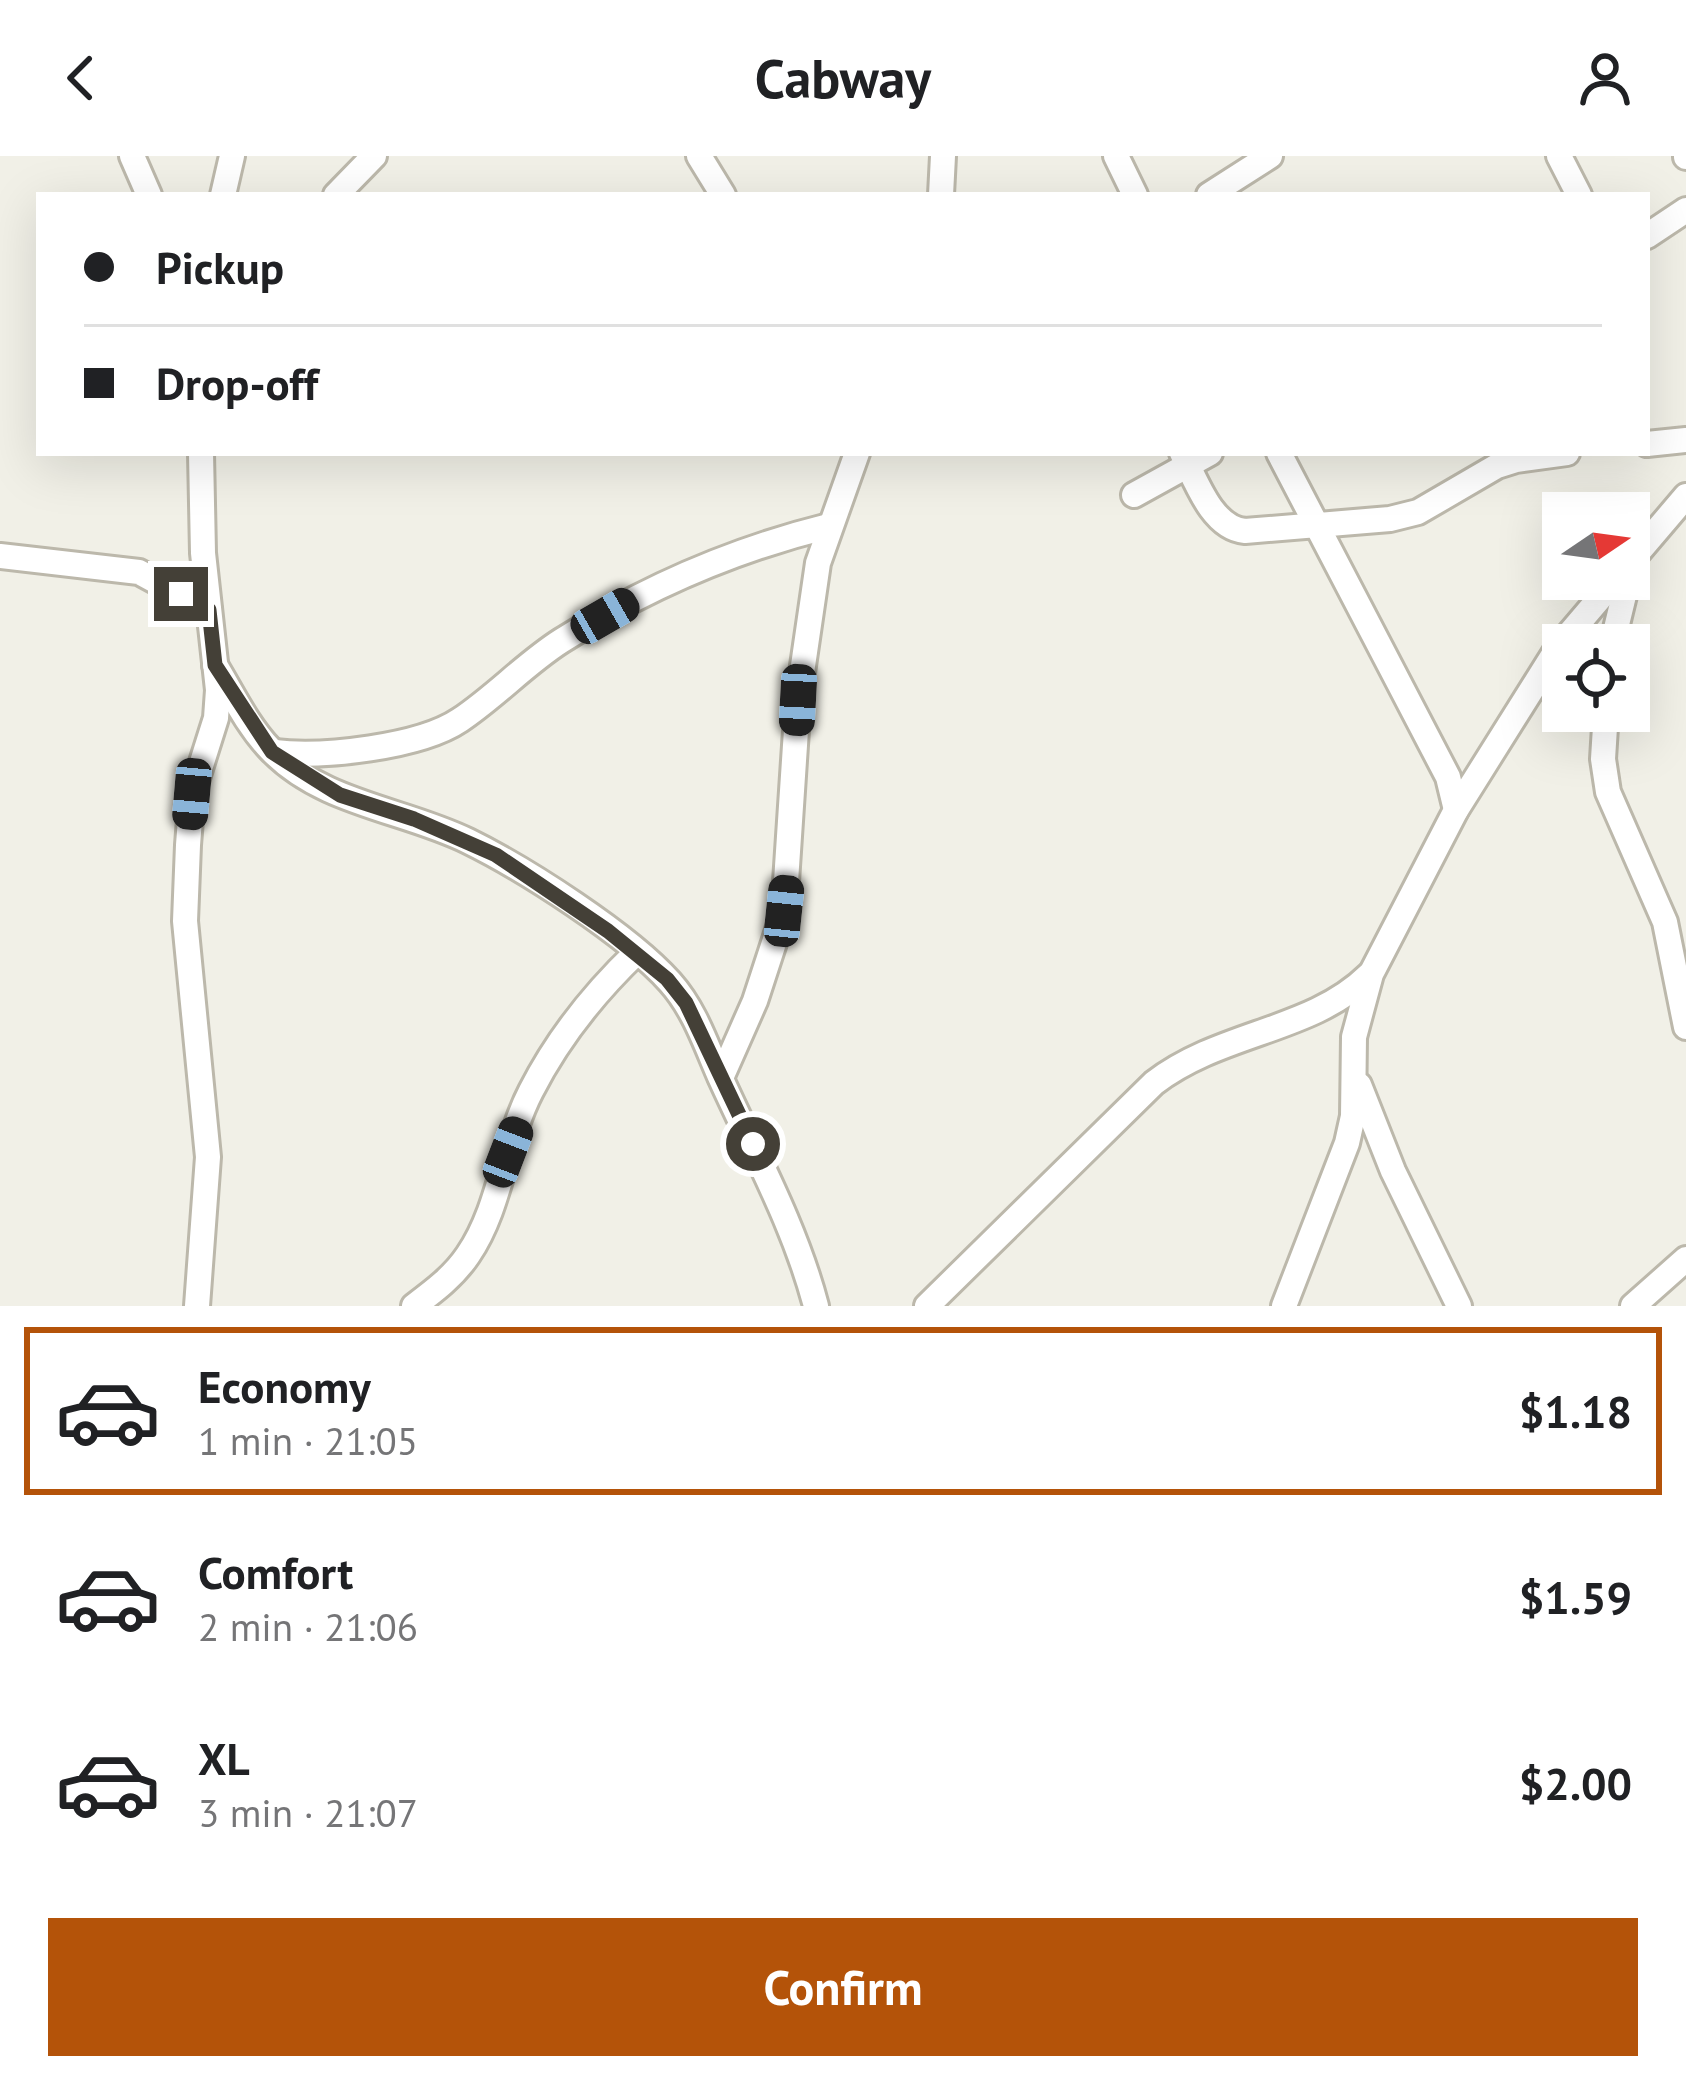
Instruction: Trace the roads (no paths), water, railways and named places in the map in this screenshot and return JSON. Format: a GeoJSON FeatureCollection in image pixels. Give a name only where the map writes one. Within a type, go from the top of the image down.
{"type":"FeatureCollection","features":[{"type":"Feature","properties":{"kind":"street"},"geometry":{"type":"LineString","coordinates":[[132,156],[148,192]]}},
{"type":"Feature","properties":{"kind":"street"},"geometry":{"type":"LineString","coordinates":[[225,192],[232,156]]}},
{"type":"Feature","properties":{"kind":"street"},"geometry":{"type":"LineString","coordinates":[[339,192],[374,156]]}},
{"type":"Feature","properties":{"kind":"street"},"geometry":{"type":"LineString","coordinates":[[699,156],[721,192]]}},
{"type":"Feature","properties":{"kind":"street"},"geometry":{"type":"LineString","coordinates":[[941,192],[944,156]]}},
{"type":"Feature","properties":{"kind":"street"},"geometry":{"type":"LineString","coordinates":[[1116,156],[1134,192]]}},
{"type":"Feature","properties":{"kind":"street"},"geometry":{"type":"LineString","coordinates":[[1247,185],[1270,156]]}},
{"type":"Feature","properties":{"kind":"street"},"geometry":{"type":"LineString","coordinates":[[1559,156],[1576,192]]}},
{"type":"Feature","properties":{"kind":"street"},"geometry":{"type":"LineString","coordinates":[[1650,234],[1686,210]]}},
{"type":"Feature","properties":{"kind":"street"},"geometry":{"type":"LineString","coordinates":[[1650,444],[1686,440]]}},
{"type":"Feature","properties":{"kind":"street"},"geometry":{"type":"LineString","coordinates":[[196,1306],[208,1157],[186,902],[192,794],[216,718],[201,456]]}},
{"type":"Feature","properties":{"kind":"street"},"geometry":{"type":"LineString","coordinates":[[721,1078],[755,1001],[784,911],[798,700],[818,563],[856,456]]}},
{"type":"Feature","properties":{"kind":"street"},"geometry":{"type":"LineString","coordinates":[[1281,456],[1448,777],[1456,810]]}},
{"type":"Feature","properties":{"kind":"street"},"geometry":{"type":"LineString","coordinates":[[1134,495],[1194,457],[1219,520],[1231,530],[1318,527],[1418,512],[1496,466],[1546,456]]}},
{"type":"Feature","properties":{"kind":"street"},"geometry":{"type":"LineString","coordinates":[[1650,543],[1686,496]]}},
{"type":"Feature","properties":{"kind":"street"},"geometry":{"type":"LineString","coordinates":[[272,752],[345,752],[446,729],[562,640],[675,577],[829,526]]}},
{"type":"Feature","properties":{"kind":"street"},"geometry":{"type":"LineString","coordinates":[[0,556],[139,572],[209,610]]}},
{"type":"Feature","properties":{"kind":"street"},"geometry":{"type":"LineString","coordinates":[[1284,1306],[1347,1143],[1353,1116],[1354,1037],[1371,974],[1456,810],[1559,646],[1598,600]]}},
{"type":"Feature","properties":{"kind":"street"},"geometry":{"type":"LineString","coordinates":[[215,665],[272,752],[340,795],[414,819],[496,855],[637,952],[686,1003],[796,1240],[816,1306]]}},
{"type":"Feature","properties":{"kind":"street"},"geometry":{"type":"LineString","coordinates":[[1605,732],[1608,793],[1664,922],[1686,1027]]}},
{"type":"Feature","properties":{"kind":"street"},"geometry":{"type":"LineString","coordinates":[[414,1306],[442,1285],[468,1256],[490,1212],[532,1089],[594,993],[637,952]]}},
{"type":"Feature","properties":{"kind":"street"},"geometry":{"type":"LineString","coordinates":[[927,1306],[1180,1064],[1331,1006],[1371,974]]}},
{"type":"Feature","properties":{"kind":"street"},"geometry":{"type":"LineString","coordinates":[[1352,1066],[1393,1171],[1459,1306]]}},
{"type":"Feature","properties":{"kind":"street"},"geometry":{"type":"LineString","coordinates":[[1633,1306],[1686,1259]]}}]}
